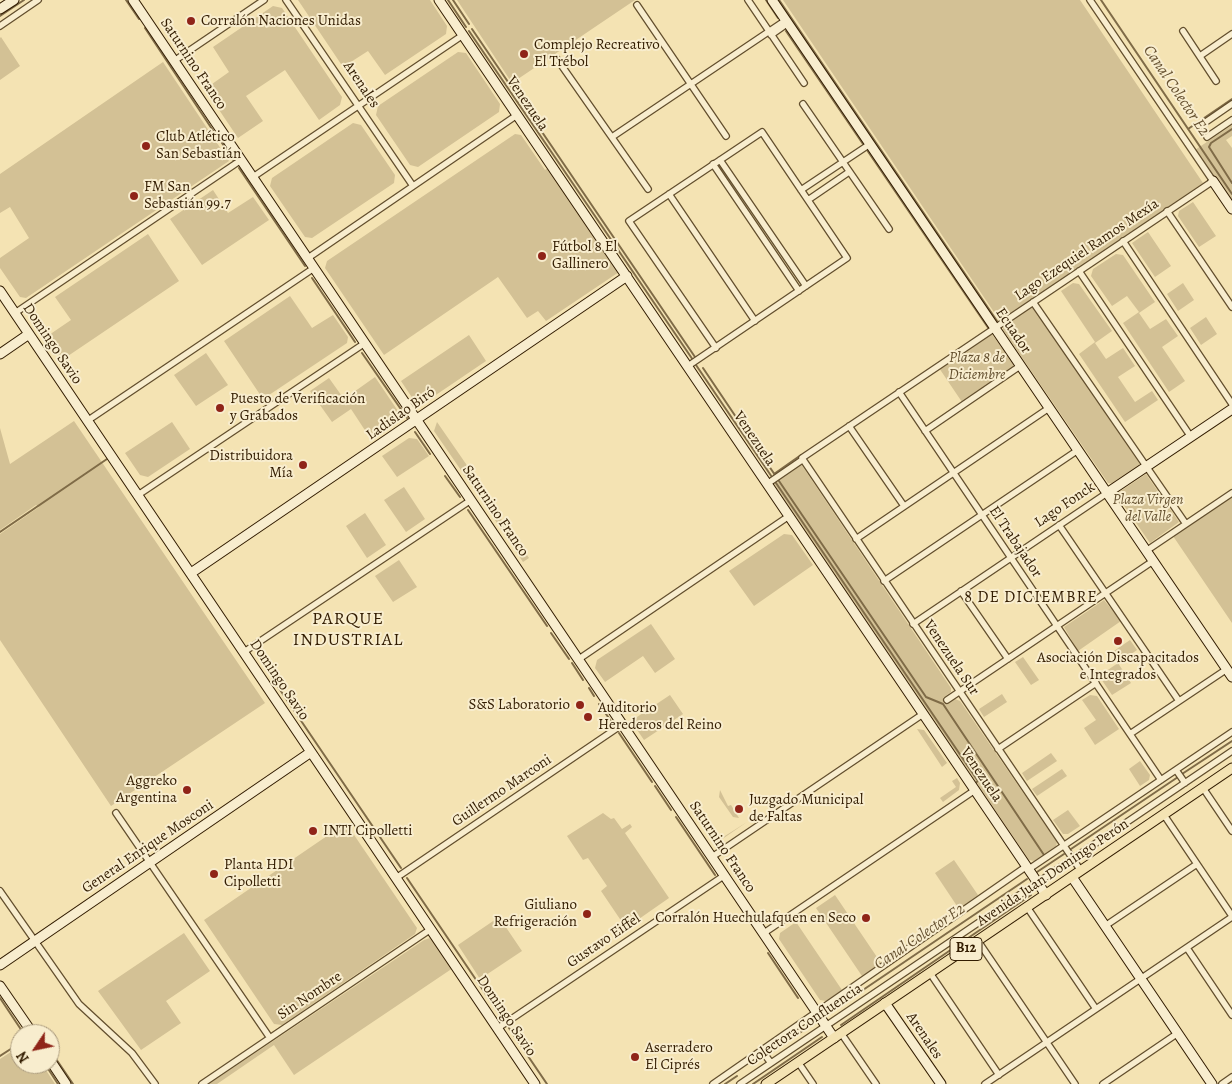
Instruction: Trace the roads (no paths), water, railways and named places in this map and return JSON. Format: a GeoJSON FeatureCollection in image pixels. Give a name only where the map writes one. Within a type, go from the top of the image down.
{"type":"FeatureCollection","features":[{"type":"Feature","properties":{"kind":"main road","name":"Avenida Juan Domingo Perón"},"geometry":{"type":"LineString","coordinates":[[766,1084],[1232,768]]}},
{"type":"Feature","properties":{"kind":"street"},"geometry":{"type":"LineString","coordinates":[[0,9],[14,0]]}},
{"type":"Feature","properties":{"kind":"street"},"geometry":{"type":"LineString","coordinates":[[0,26],[38,0]]}},
{"type":"Feature","properties":{"kind":"street","name":"Saturnino Franco"},"geometry":{"type":"LineString","coordinates":[[133,0],[826,1026],[838,1035]]}},
{"type":"Feature","properties":{"kind":"street"},"geometry":{"type":"LineString","coordinates":[[174,61],[264,0]]}},
{"type":"Feature","properties":{"kind":"street","name":"Arenales"},"geometry":{"type":"LineString","coordinates":[[286,0],[413,186]]}},
{"type":"Feature","properties":{"kind":"street","name":"Venezuela"},"geometry":{"type":"LineString","coordinates":[[439,0],[1046,895]]}},
{"type":"Feature","properties":{"kind":"street"},"geometry":{"type":"LineString","coordinates":[[748,0],[804,83]]}},
{"type":"Feature","properties":{"kind":"street","name":"Ecuador"},"geometry":{"type":"LineString","coordinates":[[772,0],[1229,673]]}},
{"type":"Feature","properties":{"kind":"street"},"geometry":{"type":"LineString","coordinates":[[1090,0],[1232,209]]}},
{"type":"Feature","properties":{"kind":"street"},"geometry":{"type":"LineString","coordinates":[[636,6],[726,136]]}},
{"type":"Feature","properties":{"kind":"street"},"geometry":{"type":"LineString","coordinates":[[612,137],[787,22]]}},
{"type":"Feature","properties":{"kind":"street"},"geometry":{"type":"LineString","coordinates":[[1183,31],[1216,81]]}},
{"type":"Feature","properties":{"kind":"street"},"geometry":{"type":"LineString","coordinates":[[1200,56],[1232,34]]}},
{"type":"Feature","properties":{"kind":"street"},"geometry":{"type":"LineString","coordinates":[[253,177],[463,35]]}},
{"type":"Feature","properties":{"kind":"street"},"geometry":{"type":"LineString","coordinates":[[558,59],[648,189]]}},
{"type":"Feature","properties":{"kind":"street"},"geometry":{"type":"LineString","coordinates":[[803,104],[889,229]]}},
{"type":"Feature","properties":{"kind":"street"},"geometry":{"type":"LineString","coordinates":[[1200,126],[1232,104]]}},
{"type":"Feature","properties":{"kind":"street"},"geometry":{"type":"LineString","coordinates":[[308,258],[517,115]]}},
{"type":"Feature","properties":{"kind":"street"},"geometry":{"type":"LineString","coordinates":[[1207,137],[1232,120]]}},
{"type":"Feature","properties":{"kind":"street"},"geometry":{"type":"LineString","coordinates":[[688,366],[716,348],[847,258],[762,132],[629,221],[716,348]]}},
{"type":"Feature","properties":{"kind":"street"},"geometry":{"type":"LineString","coordinates":[[802,190],[870,144]]}},
{"type":"Feature","properties":{"kind":"street"},"geometry":{"type":"LineString","coordinates":[[15,313],[242,160]]}},
{"type":"Feature","properties":{"kind":"street"},"geometry":{"type":"LineString","coordinates":[[720,160],[806,286]]}},
{"type":"Feature","properties":{"kind":"street"},"geometry":{"type":"LineString","coordinates":[[714,164],[799,291]]}},
{"type":"Feature","properties":{"kind":"street"},"geometry":{"type":"LineString","coordinates":[[808,200],[849,172]]}},
{"type":"Feature","properties":{"kind":"street","name":"Lago Ezequiel Ramos Mexía"},"geometry":{"type":"LineString","coordinates":[[767,484],[899,392],[1213,181]]}},
{"type":"Feature","properties":{"kind":"street"},"geometry":{"type":"LineString","coordinates":[[669,194],[755,321]]}},
{"type":"Feature","properties":{"kind":"street"},"geometry":{"type":"LineString","coordinates":[[1168,212],[1232,307]]}},
{"type":"Feature","properties":{"kind":"street"},"geometry":{"type":"LineString","coordinates":[[1123,241],[1232,404]]}},
{"type":"Feature","properties":{"kind":"street"},"geometry":{"type":"LineString","coordinates":[[88,421],[314,268]]}},
{"type":"Feature","properties":{"kind":"street"},"geometry":{"type":"LineString","coordinates":[[1078,271],[1191,437]]}},
{"type":"Feature","properties":{"kind":"street","name":"Ladislao Biró"},"geometry":{"type":"LineString","coordinates":[[191,573],[627,276]]}},
{"type":"Feature","properties":{"kind":"street","name":"Domingo Savio"},"geometry":{"type":"LineString","coordinates":[[0,291],[535,1084]]}},
{"type":"Feature","properties":{"kind":"street"},"geometry":{"type":"LineString","coordinates":[[1033,302],[1186,524]]}},
{"type":"Feature","properties":{"kind":"street"},"geometry":{"type":"LineString","coordinates":[[0,354],[29,334]]}},
{"type":"Feature","properties":{"kind":"street"},"geometry":{"type":"LineString","coordinates":[[138,495],[365,343]]}},
{"type":"Feature","properties":{"kind":"street"},"geometry":{"type":"LineString","coordinates":[[925,431],[1020,366]]}},
{"type":"Feature","properties":{"kind":"street","name":"El Trabajador"},"geometry":{"type":"LineString","coordinates":[[899,392],[1161,780]]}},
{"type":"Feature","properties":{"kind":"street"},"geometry":{"type":"LineString","coordinates":[[856,539],[1049,408]]}},
{"type":"Feature","properties":{"kind":"street","name":"Lago Fonck"},"geometry":{"type":"LineString","coordinates":[[913,624],[1232,409]]}},
{"type":"Feature","properties":{"kind":"street"},"geometry":{"type":"LineString","coordinates":[[849,426],[904,506]]}},
{"type":"Feature","properties":{"kind":"street"},"geometry":{"type":"LineString","coordinates":[[884,581],[1078,450]]}},
{"type":"Feature","properties":{"kind":"street","name":"Venezuela Sur"},"geometry":{"type":"LineString","coordinates":[[802,459],[1081,871]]}},
{"type":"Feature","properties":{"kind":"street"},"geometry":{"type":"LineString","coordinates":[[1146,551],[1232,493]]}},
{"type":"Feature","properties":{"kind":"street"},"geometry":{"type":"LineString","coordinates":[[244,652],[471,500]]}},
{"type":"Feature","properties":{"kind":"street"},"geometry":{"type":"LineString","coordinates":[[579,659],[789,516]]}},
{"type":"Feature","properties":{"kind":"street"},"geometry":{"type":"LineString","coordinates":[[1059,525],[1179,700]]}},
{"type":"Feature","properties":{"kind":"street"},"geometry":{"type":"LineString","coordinates":[[947,700],[1153,561]]}},
{"type":"Feature","properties":{"kind":"street"},"geometry":{"type":"LineString","coordinates":[[961,591],[1008,659]]}},
{"type":"Feature","properties":{"kind":"street"},"geometry":{"type":"LineString","coordinates":[[1130,734],[1179,700],[1229,673]]}},
{"type":"Feature","properties":{"kind":"street"},"geometry":{"type":"LineString","coordinates":[[998,749],[1096,683]]}},
{"type":"Feature","properties":{"kind":"street"},"geometry":{"type":"LineString","coordinates":[[712,857],[923,714]]}},
{"type":"Feature","properties":{"kind":"street","name":"Guillermo Marconi"},"geometry":{"type":"LineString","coordinates":[[396,878],[622,724]]}},
{"type":"Feature","properties":{"kind":"street"},"geometry":{"type":"LineString","coordinates":[[713,1084],[1028,868],[1064,846],[1232,732]]}},
{"type":"Feature","properties":{"kind":"street","name":"Colectora Confluencia"},"geometry":{"type":"LineString","coordinates":[[742,1083],[1232,751]]}},
{"type":"Feature","properties":{"kind":"street","name":"General Enrique Mosconi"},"geometry":{"type":"LineString","coordinates":[[0,964],[311,752]]}},
{"type":"Feature","properties":{"kind":"street"},"geometry":{"type":"LineString","coordinates":[[1176,770],[1185,783]]}},
{"type":"Feature","properties":{"kind":"street"},"geometry":{"type":"LineString","coordinates":[[1203,788],[1232,831]]}},
{"type":"Feature","properties":{"kind":"street"},"geometry":{"type":"LineString","coordinates":[[764,933],[975,790]]}},
{"type":"Feature","properties":{"kind":"street"},"geometry":{"type":"LineString","coordinates":[[116,813],[270,1038]]}},
{"type":"Feature","properties":{"kind":"street"},"geometry":{"type":"LineString","coordinates":[[986,1084],[1232,917],[1164,815]]}},
{"type":"Feature","properties":{"kind":"street"},"geometry":{"type":"LineString","coordinates":[[1105,926],[1197,864]]}},
{"type":"Feature","properties":{"kind":"street","name":"Gustavo Eiffel"},"geometry":{"type":"LineString","coordinates":[[498,1028],[725,875]]}},
{"type":"Feature","properties":{"kind":"street"},"geometry":{"type":"LineString","coordinates":[[1072,877],[1212,1084]]}},
{"type":"Feature","properties":{"kind":"street"},"geometry":{"type":"LineString","coordinates":[[0,891],[79,1004],[132,1053],[155,1084]]}},
{"type":"Feature","properties":{"kind":"street"},"geometry":{"type":"LineString","coordinates":[[1027,907],[1096,1009]]}},
{"type":"Feature","properties":{"kind":"street","name":"Sin Nombre"},"geometry":{"type":"LineString","coordinates":[[202,1084],[431,929]]}},
{"type":"Feature","properties":{"kind":"street"},"geometry":{"type":"LineString","coordinates":[[978,941],[1075,1084]]}},
{"type":"Feature","properties":{"kind":"street"},"geometry":{"type":"LineString","coordinates":[[1187,948],[1232,1015]]}},
{"type":"Feature","properties":{"kind":"street"},"geometry":{"type":"LineString","coordinates":[[930,973],[999,1075]]}},
{"type":"Feature","properties":{"kind":"street"},"geometry":{"type":"LineString","coordinates":[[0,986],[25,1024]]}},
{"type":"Feature","properties":{"kind":"street","name":"Arenales"},"geometry":{"type":"LineString","coordinates":[[885,1003],[940,1084]]}},
{"type":"Feature","properties":{"kind":"street"},"geometry":{"type":"LineString","coordinates":[[1103,1084],[1178,1033]]}},
{"type":"Feature","properties":{"kind":"street"},"geometry":{"type":"LineString","coordinates":[[838,1035],[876,1084]]}},
{"type":"Feature","properties":{"kind":"street"},"geometry":{"type":"LineString","coordinates":[[762,1051],[771,1064]]}},
{"type":"Feature","properties":{"kind":"street"},"geometry":{"type":"LineString","coordinates":[[798,1062],[813,1084]]}},
{"type":"Feature","properties":{"kind":"street"},"geometry":{"type":"LineString","coordinates":[[1222,1084],[1232,1077]]}},
{"type":"Feature","properties":{"kind":"waterway"},"geometry":{"type":"LineString","coordinates":[[0,16],[24,0]]}},
{"type":"Feature","properties":{"kind":"waterway"},"geometry":{"type":"LineString","coordinates":[[126,0],[139,19]]}},
{"type":"Feature","properties":{"kind":"waterway"},"geometry":{"type":"LineString","coordinates":[[448,0],[466,27]]}},
{"type":"Feature","properties":{"kind":"waterway"},"geometry":{"type":"LineString","coordinates":[[453,0],[469,24]]}},
{"type":"Feature","properties":{"kind":"waterway"},"geometry":{"type":"LineString","coordinates":[[766,0],[778,18]]}},
{"type":"Feature","properties":{"kind":"waterway"},"geometry":{"type":"LineString","coordinates":[[779,0],[997,321],[996,324]]}},
{"type":"Feature","properties":{"kind":"waterway","name":"Canal Colector E2"},"geometry":{"type":"LineString","coordinates":[[1101,0],[1232,194]]}},
{"type":"Feature","properties":{"kind":"waterway"},"geometry":{"type":"LineString","coordinates":[[145,28],[214,132]]}},
{"type":"Feature","properties":{"kind":"waterway"},"geometry":{"type":"LineString","coordinates":[[472,29],[695,357]]}},
{"type":"Feature","properties":{"kind":"waterway"},"geometry":{"type":"LineString","coordinates":[[469,31],[693,360]]}},
{"type":"Feature","properties":{"kind":"waterway"},"geometry":{"type":"LineString","coordinates":[[786,31],[863,144]]}},
{"type":"Feature","properties":{"kind":"waterway"},"geometry":{"type":"LineString","coordinates":[[1188,129],[1232,99]]}},
{"type":"Feature","properties":{"kind":"waterway"},"geometry":{"type":"LineString","coordinates":[[1232,129],[1211,143],[1209,147],[1232,183]]}},
{"type":"Feature","properties":{"kind":"waterway"},"geometry":{"type":"LineString","coordinates":[[220,140],[234,161]]}},
{"type":"Feature","properties":{"kind":"waterway"},"geometry":{"type":"LineString","coordinates":[[867,150],[989,329]]}},
{"type":"Feature","properties":{"kind":"waterway"},"geometry":{"type":"LineString","coordinates":[[239,168],[305,266]]}},
{"type":"Feature","properties":{"kind":"waterway"},"geometry":{"type":"LineString","coordinates":[[312,278],[355,342]]}},
{"type":"Feature","properties":{"kind":"waterway"},"geometry":{"type":"LineString","coordinates":[[362,353],[407,418]]}},
{"type":"Feature","properties":{"kind":"waterway"},"geometry":{"type":"LineString","coordinates":[[696,365],[978,781],[974,784]]}},
{"type":"Feature","properties":{"kind":"waterway"},"geometry":{"type":"LineString","coordinates":[[703,368],[775,475]]}},
{"type":"Feature","properties":{"kind":"waterway"},"geometry":{"type":"LineString","coordinates":[[415,432],[430,454]]}},
{"type":"Feature","properties":{"kind":"waterway"},"geometry":{"type":"LineString","coordinates":[[774,474],[801,455]]}},
{"type":"Feature","properties":{"kind":"waterway"},"geometry":{"type":"LineString","coordinates":[[0,532],[107,459]]}},
{"type":"Feature","properties":{"kind":"waterway"},"geometry":{"type":"LineString","coordinates":[[445,476],[460,497]]}},
{"type":"Feature","properties":{"kind":"waterway"},"geometry":{"type":"LineString","coordinates":[[779,481],[926,697],[943,704],[1044,855]]}},
{"type":"Feature","properties":{"kind":"waterway"},"geometry":{"type":"LineString","coordinates":[[468,510],[547,626]]}},
{"type":"Feature","properties":{"kind":"waterway"},"geometry":{"type":"LineString","coordinates":[[551,633],[569,659]]}},
{"type":"Feature","properties":{"kind":"waterway"},"geometry":{"type":"LineString","coordinates":[[572,663],[583,680]]}},
{"type":"Feature","properties":{"kind":"waterway"},"geometry":{"type":"LineString","coordinates":[[272,678],[401,868]]}},
{"type":"Feature","properties":{"kind":"waterway"},"geometry":{"type":"LineString","coordinates":[[589,688],[594,696]]}},
{"type":"Feature","properties":{"kind":"waterway"},"geometry":{"type":"LineString","coordinates":[[599,704],[613,724]]}},
{"type":"Feature","properties":{"kind":"waterway"},"geometry":{"type":"LineString","coordinates":[[619,733],[652,782]]}},
{"type":"Feature","properties":{"kind":"waterway","name":"Canal Colector E2"},"geometry":{"type":"LineString","coordinates":[[1182,774],[1232,741]]}},
{"type":"Feature","properties":{"kind":"waterway","name":"Canal Colector E2"},"geometry":{"type":"LineString","coordinates":[[1071,849],[1178,777]]}},
{"type":"Feature","properties":{"kind":"waterway"},"geometry":{"type":"LineString","coordinates":[[655,786],[671,810]]}},
{"type":"Feature","properties":{"kind":"waterway"},"geometry":{"type":"LineString","coordinates":[[676,817],[715,875]]}},
{"type":"Feature","properties":{"kind":"waterway","name":"Canal Colector E2"},"geometry":{"type":"LineString","coordinates":[[1037,872],[1064,854]]}},
{"type":"Feature","properties":{"kind":"waterway"},"geometry":{"type":"LineString","coordinates":[[407,878],[502,1018]]}},
{"type":"Feature","properties":{"kind":"waterway","name":"Canal Colector E2"},"geometry":{"type":"LineString","coordinates":[[826,1015],[1027,879]]}},
{"type":"Feature","properties":{"kind":"waterway"},"geometry":{"type":"LineString","coordinates":[[841,1025],[1031,895]]}},
{"type":"Feature","properties":{"kind":"waterway"},"geometry":{"type":"LineString","coordinates":[[768,953],[798,998]]}},
{"type":"Feature","properties":{"kind":"waterway"},"geometry":{"type":"LineString","coordinates":[[0,998],[17,1024]]}},
{"type":"Feature","properties":{"kind":"waterway","name":"Canal Colector E2"},"geometry":{"type":"LineString","coordinates":[[773,1051],[817,1021]]}},
{"type":"Feature","properties":{"kind":"waterway"},"geometry":{"type":"LineString","coordinates":[[509,1028],[547,1084]]}},
{"type":"Feature","properties":{"kind":"waterway"},"geometry":{"type":"LineString","coordinates":[[753,1084],[822,1037]]}},
{"type":"Feature","properties":{"kind":"waterway"},"geometry":{"type":"LineString","coordinates":[[0,1056],[10,1050]]}},
{"type":"Feature","properties":{"kind":"waterway"},"geometry":{"type":"LineString","coordinates":[[60,1065],[73,1084]]}},
{"type":"Feature","properties":{"kind":"waterway"},"geometry":{"type":"LineString","coordinates":[[52,1074],[58,1084]]}},
{"type":"Feature","properties":{"kind":"waterway","name":"Canal Colector E2"},"geometry":{"type":"LineString","coordinates":[[725,1084],[737,1076]]}},
{"type":"Feature","properties":{"kind":"place","name":"Corralón Naciones Unidas"},"geometry":{"type":"Point","coordinates":[191,21]}},
{"type":"Feature","properties":{"kind":"place","name":"Complejo Recreativo El Trébol"},"geometry":{"type":"Point","coordinates":[524,54]}},
{"type":"Feature","properties":{"kind":"place","name":"Club Atlético San Sebastián"},"geometry":{"type":"Point","coordinates":[146,146]}},
{"type":"Feature","properties":{"kind":"place","name":"FM San Sebastián 99.7"},"geometry":{"type":"Point","coordinates":[134,196]}},
{"type":"Feature","properties":{"kind":"place","name":"Fútbol 8 El Gallinero"},"geometry":{"type":"Point","coordinates":[542,256]}},
{"type":"Feature","properties":{"kind":"place","name":"Puesto de Verificación y Grabados"},"geometry":{"type":"Point","coordinates":[220,408]}},
{"type":"Feature","properties":{"kind":"place","name":"Distribuidora Mía"},"geometry":{"type":"Point","coordinates":[303,465]}},
{"type":"Feature","properties":{"kind":"place","name":"Asociación Discapacitados e Integrados"},"geometry":{"type":"Point","coordinates":[1118,641]}},
{"type":"Feature","properties":{"kind":"place","name":"S&S Laboratorio"},"geometry":{"type":"Point","coordinates":[580,705]}},
{"type":"Feature","properties":{"kind":"place","name":"Auditorio Herederos del Reino"},"geometry":{"type":"Point","coordinates":[588,717]}},
{"type":"Feature","properties":{"kind":"place","name":"Aggreko Argentina"},"geometry":{"type":"Point","coordinates":[187,790]}},
{"type":"Feature","properties":{"kind":"place","name":"Juzgado Municipal de Faltas"},"geometry":{"type":"Point","coordinates":[739,809]}},
{"type":"Feature","properties":{"kind":"place","name":"INTI Cipolletti"},"geometry":{"type":"Point","coordinates":[313,831]}},
{"type":"Feature","properties":{"kind":"place","name":"Planta HDI Cipolletti"},"geometry":{"type":"Point","coordinates":[214,874]}},
{"type":"Feature","properties":{"kind":"place","name":"Giuliano Refrigeración"},"geometry":{"type":"Point","coordinates":[587,914]}},
{"type":"Feature","properties":{"kind":"place","name":"Corralón Huechulafquen en Seco"},"geometry":{"type":"Point","coordinates":[866,918]}},
{"type":"Feature","properties":{"kind":"place","name":"Aserradero El Ciprés"},"geometry":{"type":"Point","coordinates":[635,1057]}},
{"type":"Feature","properties":{"kind":"district","name":"8 DE DICIEMBRE"},"geometry":{"type":"Point","coordinates":[1031,598]}},
{"type":"Feature","properties":{"kind":"district","name":"PARQUE INDUSTRIAL"},"geometry":{"type":"Point","coordinates":[348,630]}},
{"type":"Feature","properties":{"kind":"park label","name":"Plaza 8 de Diciembre"},"geometry":{"type":"Point","coordinates":[977,366]}},
{"type":"Feature","properties":{"kind":"park label","name":"Plaza Virgen del Valle"},"geometry":{"type":"Point","coordinates":[1148,508]}}]}
